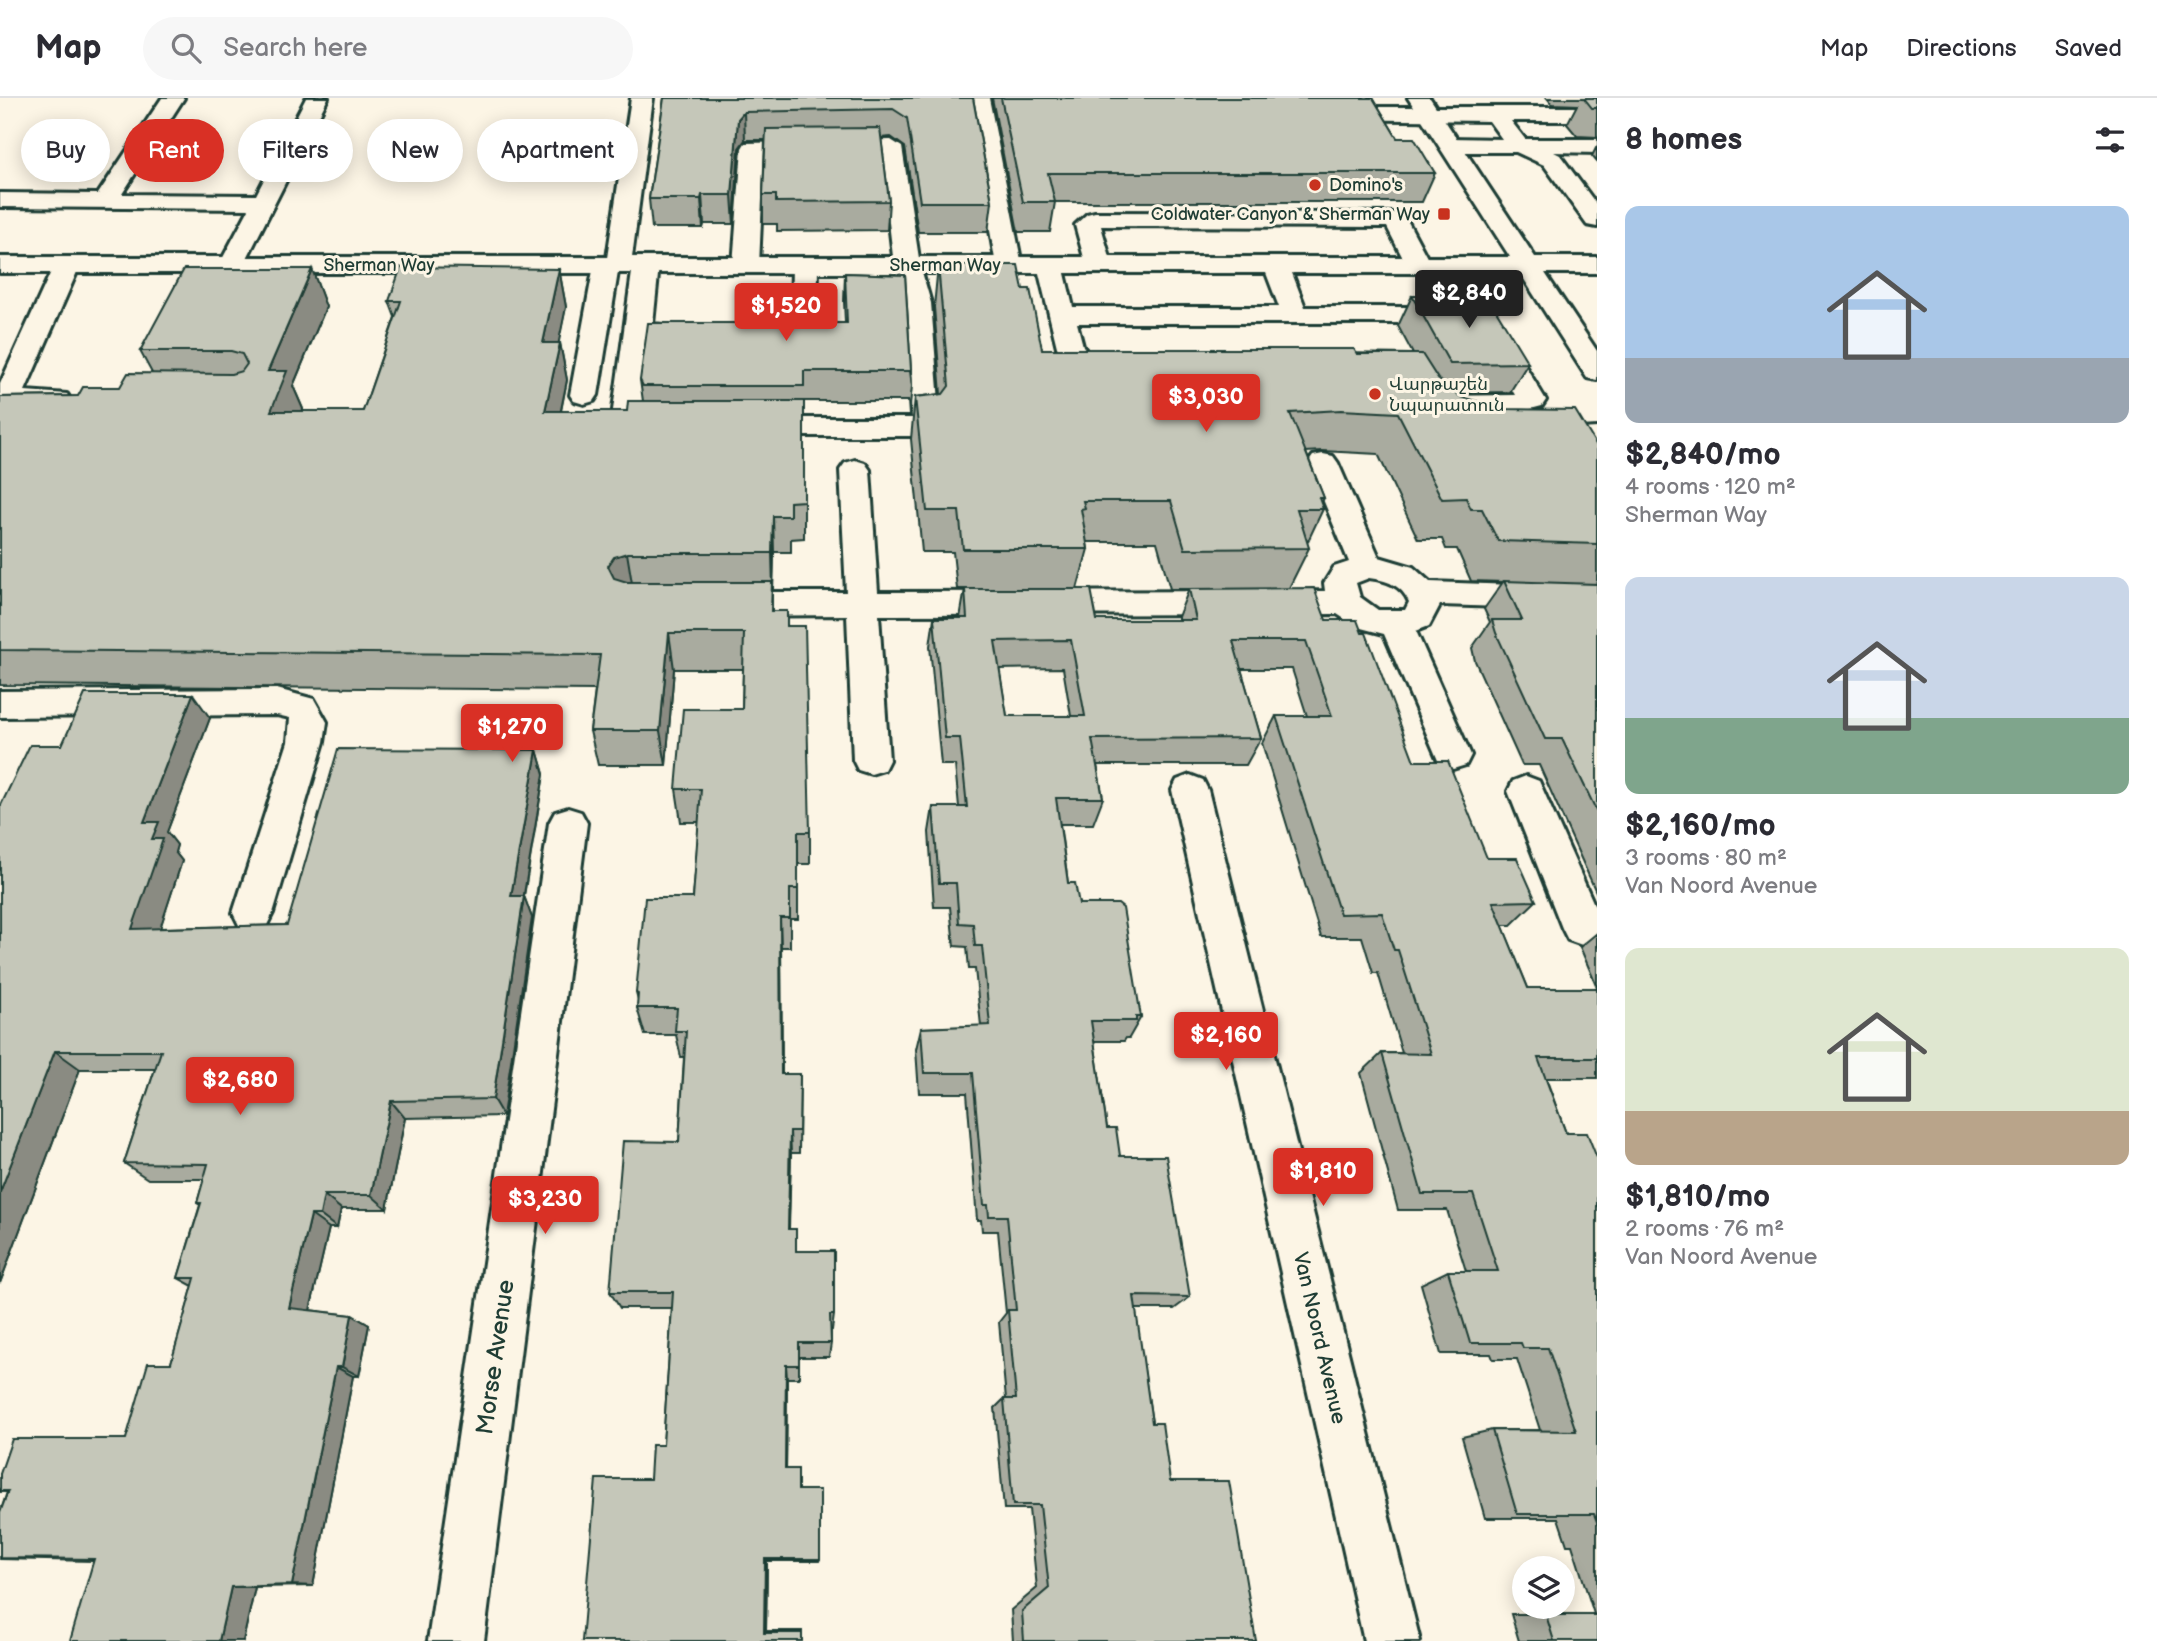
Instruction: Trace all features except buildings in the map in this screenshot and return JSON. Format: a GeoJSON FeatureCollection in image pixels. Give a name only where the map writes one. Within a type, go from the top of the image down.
{"type":"FeatureCollection","features":[{"type":"Feature","properties":{"kind":"main road"},"geometry":{"type":"LineString","coordinates":[[106,200],[173,98]]}},
{"type":"Feature","properties":{"kind":"main road"},"geometry":{"type":"LineString","coordinates":[[232,265],[317,98]]}},
{"type":"Feature","properties":{"kind":"main road"},"geometry":{"type":"LineString","coordinates":[[584,394],[612,265],[642,98]]}},
{"type":"Feature","properties":{"kind":"main road"},"geometry":{"type":"LineString","coordinates":[[978,98],[1009,265]]}},
{"type":"Feature","properties":{"kind":"main road"},"geometry":{"type":"LineString","coordinates":[[1424,105],[1597,372]]}},
{"type":"Feature","properties":{"kind":"main road"},"geometry":{"type":"LineString","coordinates":[[1307,114],[1424,105],[1494,113],[1597,114]]}},
{"type":"Feature","properties":{"kind":"main road"},"geometry":{"type":"LineString","coordinates":[[1494,113],[1518,145],[1552,160],[1596,220]]}},
{"type":"Feature","properties":{"kind":"main road"},"geometry":{"type":"LineString","coordinates":[[1450,145],[1597,146]]}},
{"type":"Feature","properties":{"kind":"main road"},"geometry":{"type":"LineString","coordinates":[[733,427],[927,427],[918,303],[907,265],[891,147],[752,148],[746,265]]}},
{"type":"Feature","properties":{"kind":"main road"},"geometry":{"type":"LineString","coordinates":[[0,200],[264,202]]}},
{"type":"Feature","properties":{"kind":"main road"},"geometry":{"type":"LineString","coordinates":[[1099,265],[1087,225],[1095,219],[1395,220],[1418,265]]}},
{"type":"Feature","properties":{"kind":"main road","name":"Sherman Way"},"geometry":{"type":"LineString","coordinates":[[0,265],[1597,265]]}},
{"type":"Feature","properties":{"kind":"main road"},"geometry":{"type":"LineString","coordinates":[[67,265],[6,400],[87,400]]}},
{"type":"Feature","properties":{"kind":"main road"},"geometry":{"type":"LineString","coordinates":[[646,265],[627,410],[636,427],[692,427]]}},
{"type":"Feature","properties":{"kind":"main road"},"geometry":{"type":"LineString","coordinates":[[736,331],[804,331],[805,265]]}},
{"type":"Feature","properties":{"kind":"main road"},"geometry":{"type":"LineString","coordinates":[[1050,265],[1070,347],[1081,362],[1148,364]]}},
{"type":"Feature","properties":{"kind":"main road"},"geometry":{"type":"LineString","coordinates":[[1276,265],[1295,314]]}},
{"type":"Feature","properties":{"kind":"main road"},"geometry":{"type":"LineString","coordinates":[[1062,315],[1460,315],[1480,320],[1487,324],[1532,400],[1507,405],[1422,399],[1433,418],[1462,434]]}},
{"type":"Feature","properties":{"kind":"main road"},"geometry":{"type":"LineString","coordinates":[[639,332],[694,331]]}},
{"type":"Feature","properties":{"kind":"main road"},"geometry":{"type":"LineString","coordinates":[[1516,438],[1597,437]]}},
{"type":"Feature","properties":{"kind":"main road"},"geometry":{"type":"LineString","coordinates":[[1322,463],[1367,567]]}},
{"type":"Feature","properties":{"kind":"main road"},"geometry":{"type":"LineString","coordinates":[[855,470],[871,760]]}},
{"type":"Feature","properties":{"kind":"main road"},"geometry":{"type":"LineString","coordinates":[[687,604],[1345,602],[1366,618],[1396,624],[1417,618],[1423,611],[1422,593],[1405,576],[1380,567],[1367,567],[1345,575],[1340,583],[1345,602]]}},
{"type":"Feature","properties":{"kind":"main road"},"geometry":{"type":"LineString","coordinates":[[1422,593],[1597,599]]}},
{"type":"Feature","properties":{"kind":"main road"},"geometry":{"type":"LineString","coordinates":[[1396,624],[1453,755]]}},
{"type":"Feature","properties":{"kind":"main road"},"geometry":{"type":"LineString","coordinates":[[0,704],[277,702],[302,708],[309,722],[306,742],[253,913]]}},
{"type":"Feature","properties":{"kind":"main road","name":"Van Noord Avenue"},"geometry":{"type":"LineString","coordinates":[[1190,790],[1392,1641]]}},
{"type":"Feature","properties":{"kind":"main road"},"geometry":{"type":"LineString","coordinates":[[1527,791],[1583,928],[1597,928]]}},
{"type":"Feature","properties":{"kind":"main road","name":"Morse Avenue"},"geometry":{"type":"LineString","coordinates":[[456,1641],[568,823]]}},
{"type":"Feature","properties":{"kind":"place","name":"Domino's"},"geometry":{"type":"Point","coordinates":[1315,185]}},
{"type":"Feature","properties":{"kind":"place","name":"Coldwater Canyon & Sherman Way"},"geometry":{"type":"Point","coordinates":[1444,214]}},
{"type":"Feature","properties":{"kind":"place","name":"Վարթաշեն Նպարատուն"},"geometry":{"type":"Point","coordinates":[1375,394]}}]}
